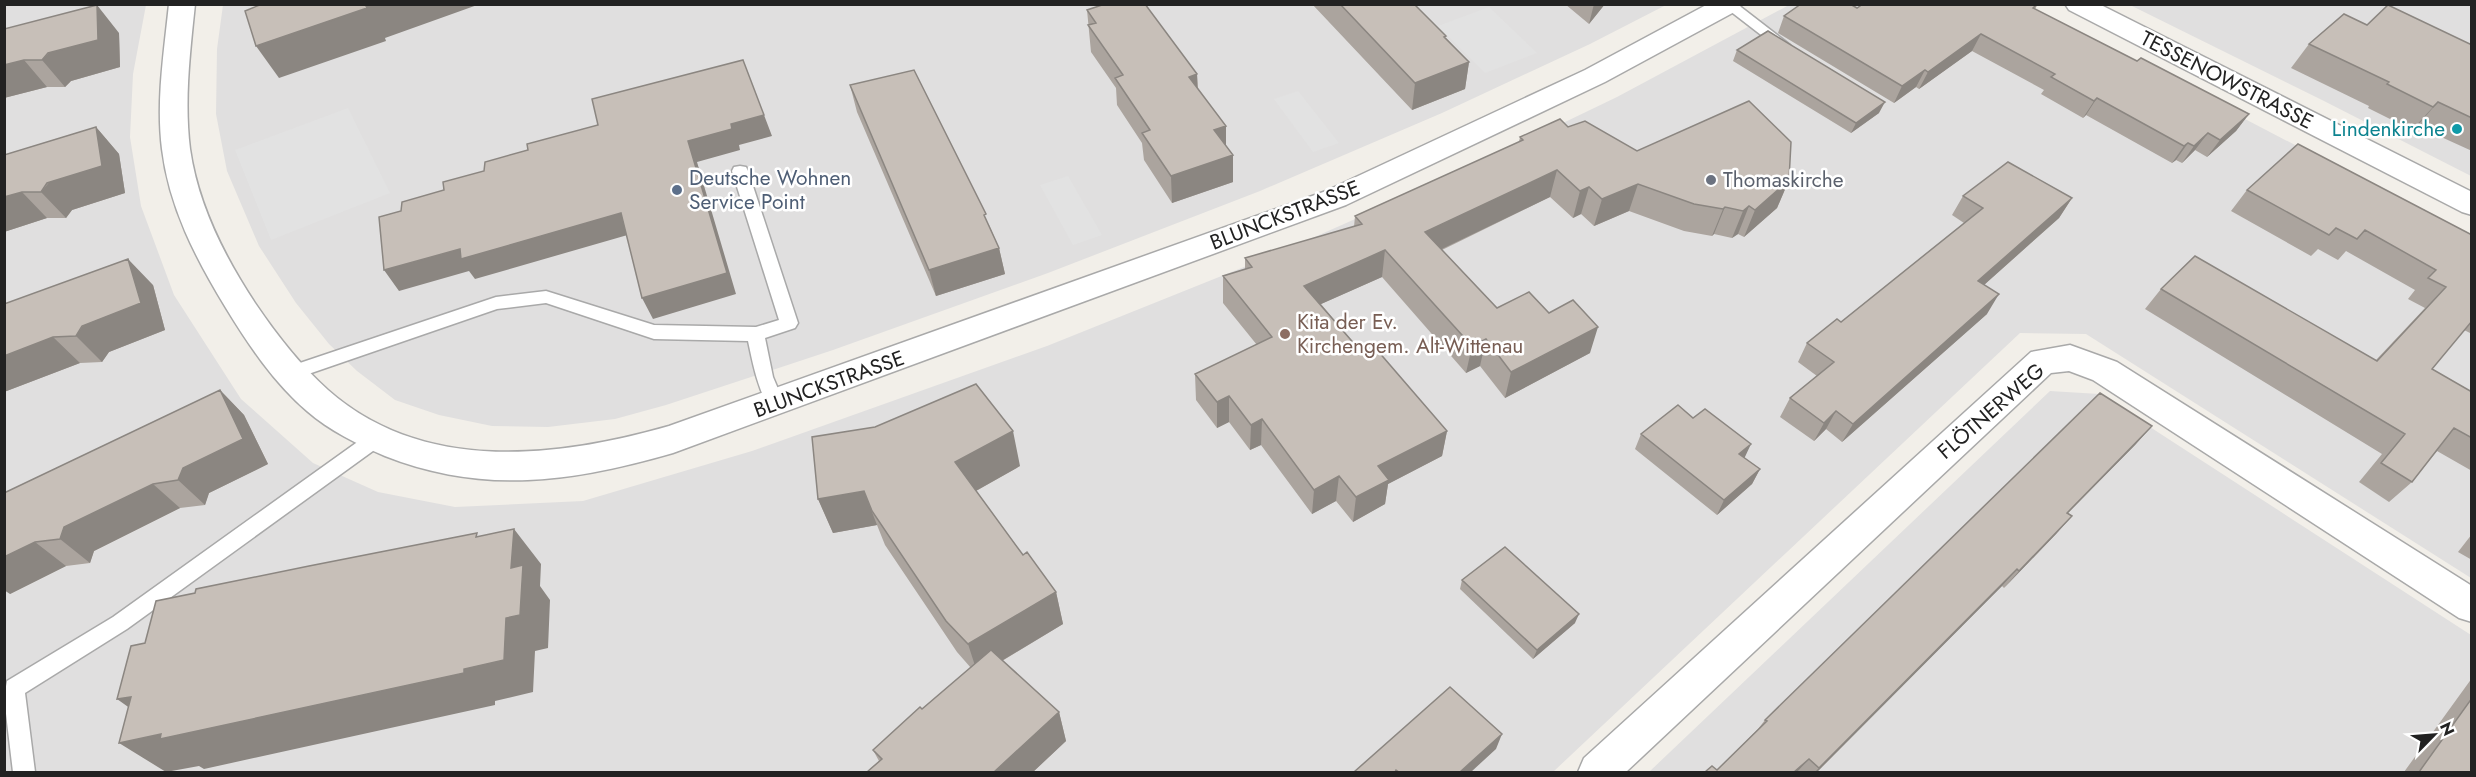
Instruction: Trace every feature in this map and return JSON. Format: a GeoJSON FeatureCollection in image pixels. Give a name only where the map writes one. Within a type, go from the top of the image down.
{"type":"FeatureCollection","features":[{"type":"Feature","properties":{"kind":"street","name":"BLUNCKSTRASSE"},"geometry":{"type":"LineString","coordinates":[[182,4],[172,99],[176,152],[195,224],[222,277],[250,320],[291,373],[328,410],[377,438],[430,457],[481,465],[548,466],[622,454],[673,439],[1336,198],[1595,76],[1728,5]]}},
{"type":"Feature","properties":{"kind":"street","name":"TESSENOWSTRASSE"},"geometry":{"type":"LineString","coordinates":[[2078,4],[2472,205]]}},
{"type":"Feature","properties":{"kind":"street","name":"FLÖTNERWEG"},"geometry":{"type":"LineString","coordinates":[[1598,772],[2042,361],[2070,358],[2105,371],[2472,606]]}},
{"type":"Feature","properties":{"kind":"lane"},"geometry":{"type":"LineString","coordinates":[[1728,5],[1792,51]]}},
{"type":"Feature","properties":{"kind":"lane"},"geometry":{"type":"LineString","coordinates":[[291,373],[496,303],[546,297],[654,332],[756,334],[789,323],[740,171]]}},
{"type":"Feature","properties":{"kind":"lane"},"geometry":{"type":"LineString","coordinates":[[756,334],[765,377],[775,403]]}},
{"type":"Feature","properties":{"kind":"lane"},"geometry":{"type":"LineString","coordinates":[[24,772],[9,690],[120,623],[377,438]]}},
{"type":"Feature","properties":{"kind":"shaded area"},"geometry":{"type":"Polygon","coordinates":[[[5,5],[146,5],[133,74],[130,137],[141,206],[174,295],[241,399],[313,463],[378,492],[455,507],[583,501],[752,451],[1047,346],[1274,255],[1459,173],[1617,97],[1789,5],[2027,5],[2471,237],[2471,578],[2086,334],[2020,333],[1553,772],[5,772],[5,5]]]}},
{"type":"Feature","properties":{"kind":"shaded area"},"geometry":{"type":"Polygon","coordinates":[[[223,5],[1666,5],[1590,44],[1442,113],[1260,191],[1048,273],[833,350],[666,405],[615,419],[548,427],[492,426],[439,415],[395,400],[357,371],[329,344],[296,303],[259,246],[227,171],[216,114],[217,49],[223,5]]]}},
{"type":"Feature","properties":{"kind":"shaded area"},"geometry":{"type":"Polygon","coordinates":[[[2130,5],[2471,5],[2471,176],[2324,101],[2130,5]]]}},
{"type":"Feature","properties":{"kind":"shaded area"},"geometry":{"type":"Polygon","coordinates":[[[1489,7],[1537,53],[1485,73],[1438,26],[1489,7]]]}},
{"type":"Feature","properties":{"kind":"shaded area"},"geometry":{"type":"Polygon","coordinates":[[[1298,91],[1339,143],[1313,152],[1274,99],[1298,91]]]}},
{"type":"Feature","properties":{"kind":"shaded area"},"geometry":{"type":"Polygon","coordinates":[[[348,108],[390,193],[271,240],[235,150],[348,108]]]}},
{"type":"Feature","properties":{"kind":"shaded area"},"geometry":{"type":"Polygon","coordinates":[[[1068,176],[1102,235],[1073,245],[1040,185],[1068,176]]]}},
{"type":"Feature","properties":{"kind":"shaded area"},"geometry":{"type":"Polygon","coordinates":[[[2050,391],[2099,394],[2471,635],[2471,772],[1649,772],[2050,391]]]}},
{"type":"Feature","properties":{"kind":"building"},"geometry":{"type":"Polygon","coordinates":[[[262,4],[370,4],[366,6],[367,8],[256,46],[245,11],[262,4]]]}},
{"type":"Feature","properties":{"kind":"building"},"geometry":{"type":"Polygon","coordinates":[[[1105,4],[1145,4],[1197,74],[1189,77],[1226,126],[1214,130],[1233,155],[1171,176],[1142,133],[1150,130],[1115,78],[1123,75],[1088,25],[1096,23],[1087,10],[1105,4]]]}},
{"type":"Feature","properties":{"kind":"building"},"geometry":{"type":"Polygon","coordinates":[[[1340,4],[1414,4],[1469,62],[1415,83],[1340,4]]]}},
{"type":"Feature","properties":{"kind":"building"},"geometry":{"type":"Polygon","coordinates":[[[1801,4],[1850,4],[1857,8],[1863,4],[2037,4],[2033,8],[2137,61],[2141,58],[2249,114],[2220,140],[2208,133],[2194,146],[2188,143],[2184,146],[2097,98],[2094,101],[2051,77],[2055,74],[1981,34],[1928,72],[1925,70],[1902,86],[1784,16],[1801,4]]]}},
{"type":"Feature","properties":{"kind":"building"},"geometry":{"type":"Polygon","coordinates":[[[97,5],[98,40],[48,53],[42,60],[24,60],[4,65],[4,29],[97,5]]]}},
{"type":"Feature","properties":{"kind":"building"},"geometry":{"type":"Polygon","coordinates":[[[2388,5],[2472,45],[2472,118],[2438,102],[2433,107],[2387,84],[2389,82],[2309,44],[2344,14],[2367,25],[2388,5]]]}},
{"type":"Feature","properties":{"kind":"building"},"geometry":{"type":"Polygon","coordinates":[[[1768,31],[1885,102],[1856,123],[1737,50],[1768,31]]]}},
{"type":"Feature","properties":{"kind":"building"},"geometry":{"type":"Polygon","coordinates":[[[743,60],[764,115],[731,124],[732,129],[688,141],[727,273],[642,298],[621,213],[461,259],[460,249],[384,270],[379,217],[401,211],[402,202],[444,190],[443,182],[484,171],[485,162],[528,150],[527,144],[598,125],[592,99],[743,60]]]}},
{"type":"Feature","properties":{"kind":"building"},"geometry":{"type":"Polygon","coordinates":[[[914,70],[986,214],[984,215],[999,248],[929,270],[850,85],[914,70]]]}},
{"type":"Feature","properties":{"kind":"building"},"geometry":{"type":"Polygon","coordinates":[[[1749,101],[1791,142],[1789,180],[1755,210],[1749,206],[1743,211],[1694,204],[1638,184],[1602,199],[1589,187],[1580,191],[1557,170],[1425,232],[1497,308],[1529,292],[1549,313],[1573,300],[1598,327],[1511,372],[1486,339],[1472,346],[1385,250],[1304,286],[1364,355],[1377,350],[1447,431],[1378,466],[1389,480],[1356,497],[1339,476],[1314,490],[1262,419],[1251,425],[1229,396],[1217,402],[1195,374],[1272,337],[1223,276],[1252,267],[1245,258],[1362,224],[1355,216],[1523,140],[1520,137],[1560,119],[1568,127],[1585,121],[1637,151],[1749,101]]]}},
{"type":"Feature","properties":{"kind":"building"},"geometry":{"type":"Polygon","coordinates":[[[96,127],[102,166],[47,183],[41,192],[22,192],[4,197],[4,155],[96,127]]]}},
{"type":"Feature","properties":{"kind":"building"},"geometry":{"type":"Polygon","coordinates":[[[2298,144],[2472,235],[2472,321],[2432,369],[2472,392],[2472,438],[2454,428],[2412,482],[2381,463],[2405,434],[2161,289],[2195,256],[2377,361],[2446,287],[2428,278],[2436,270],[2365,230],[2357,239],[2336,228],[2329,235],[2247,190],[2298,144]]]}},
{"type":"Feature","properties":{"kind":"building"},"geometry":{"type":"Polygon","coordinates":[[[2008,162],[2072,198],[1978,281],[1999,294],[1853,424],[1836,411],[1824,423],[1790,398],[1834,362],[1807,343],[1837,319],[1841,322],[1983,208],[1963,196],[2008,162]]]}},
{"type":"Feature","properties":{"kind":"building"},"geometry":{"type":"Polygon","coordinates":[[[128,259],[141,303],[82,326],[76,336],[53,337],[4,356],[4,304],[128,259]]]}},
{"type":"Feature","properties":{"kind":"building"},"geometry":{"type":"Polygon","coordinates":[[[976,384],[1013,431],[955,462],[1023,555],[1027,552],[1056,592],[968,644],[946,621],[872,511],[864,491],[818,499],[812,437],[875,427],[976,384]]]}},
{"type":"Feature","properties":{"kind":"building"},"geometry":{"type":"Polygon","coordinates":[[[220,390],[243,439],[183,468],[178,480],[153,484],[64,527],[60,539],[35,542],[4,557],[4,493],[220,390]]]}},
{"type":"Feature","properties":{"kind":"building"},"geometry":{"type":"Polygon","coordinates":[[[2100,393],[2152,426],[2067,513],[2072,516],[2019,571],[2017,569],[1819,768],[1809,759],[1794,772],[1705,772],[1712,766],[1717,770],[1767,721],[1765,720],[2100,393]]]}},
{"type":"Feature","properties":{"kind":"building"},"geometry":{"type":"Polygon","coordinates":[[[1678,405],[1693,418],[1705,409],[1751,444],[1739,454],[1760,469],[1724,500],[1641,434],[1678,405]]]}},
{"type":"Feature","properties":{"kind":"building"},"geometry":{"type":"Polygon","coordinates":[[[514,529],[511,568],[523,565],[520,615],[506,618],[504,660],[464,669],[464,673],[160,739],[161,734],[119,743],[131,697],[117,699],[131,646],[145,643],[156,601],[195,593],[196,589],[309,566],[477,533],[476,537],[514,529]]]}},
{"type":"Feature","properties":{"kind":"building"},"geometry":{"type":"Polygon","coordinates":[[[1505,547],[1579,614],[1537,650],[1462,580],[1505,547]]]}},
{"type":"Feature","properties":{"kind":"building"},"geometry":{"type":"Polygon","coordinates":[[[991,650],[1059,712],[994,772],[867,772],[882,759],[873,750],[920,707],[922,709],[991,650]]]}},
{"type":"Feature","properties":{"kind":"building"},"geometry":{"type":"Polygon","coordinates":[[[1450,687],[1502,734],[1460,772],[1399,772],[1396,770],[1395,772],[1354,772],[1450,687]]]}},
{"type":"Feature","properties":{"kind":"building"},"geometry":{"type":"Polygon","coordinates":[[[2472,698],[2472,772],[2419,772],[2472,698]]]}},
{"type":"Feature","properties":{"kind":"place","name":"Lindenkirche"},"geometry":{"type":"Point","coordinates":[2457,129]}},
{"type":"Feature","properties":{"kind":"place","name":"Thomaskirche"},"geometry":{"type":"Point","coordinates":[1711,180]}},
{"type":"Feature","properties":{"kind":"place","name":"Deutsche Wohnen Service Point"},"geometry":{"type":"Point","coordinates":[677,190]}},
{"type":"Feature","properties":{"kind":"place","name":"Kita der Ev. Kirchengem. Alt-Wittenau"},"geometry":{"type":"Point","coordinates":[1285,334]}}]}
